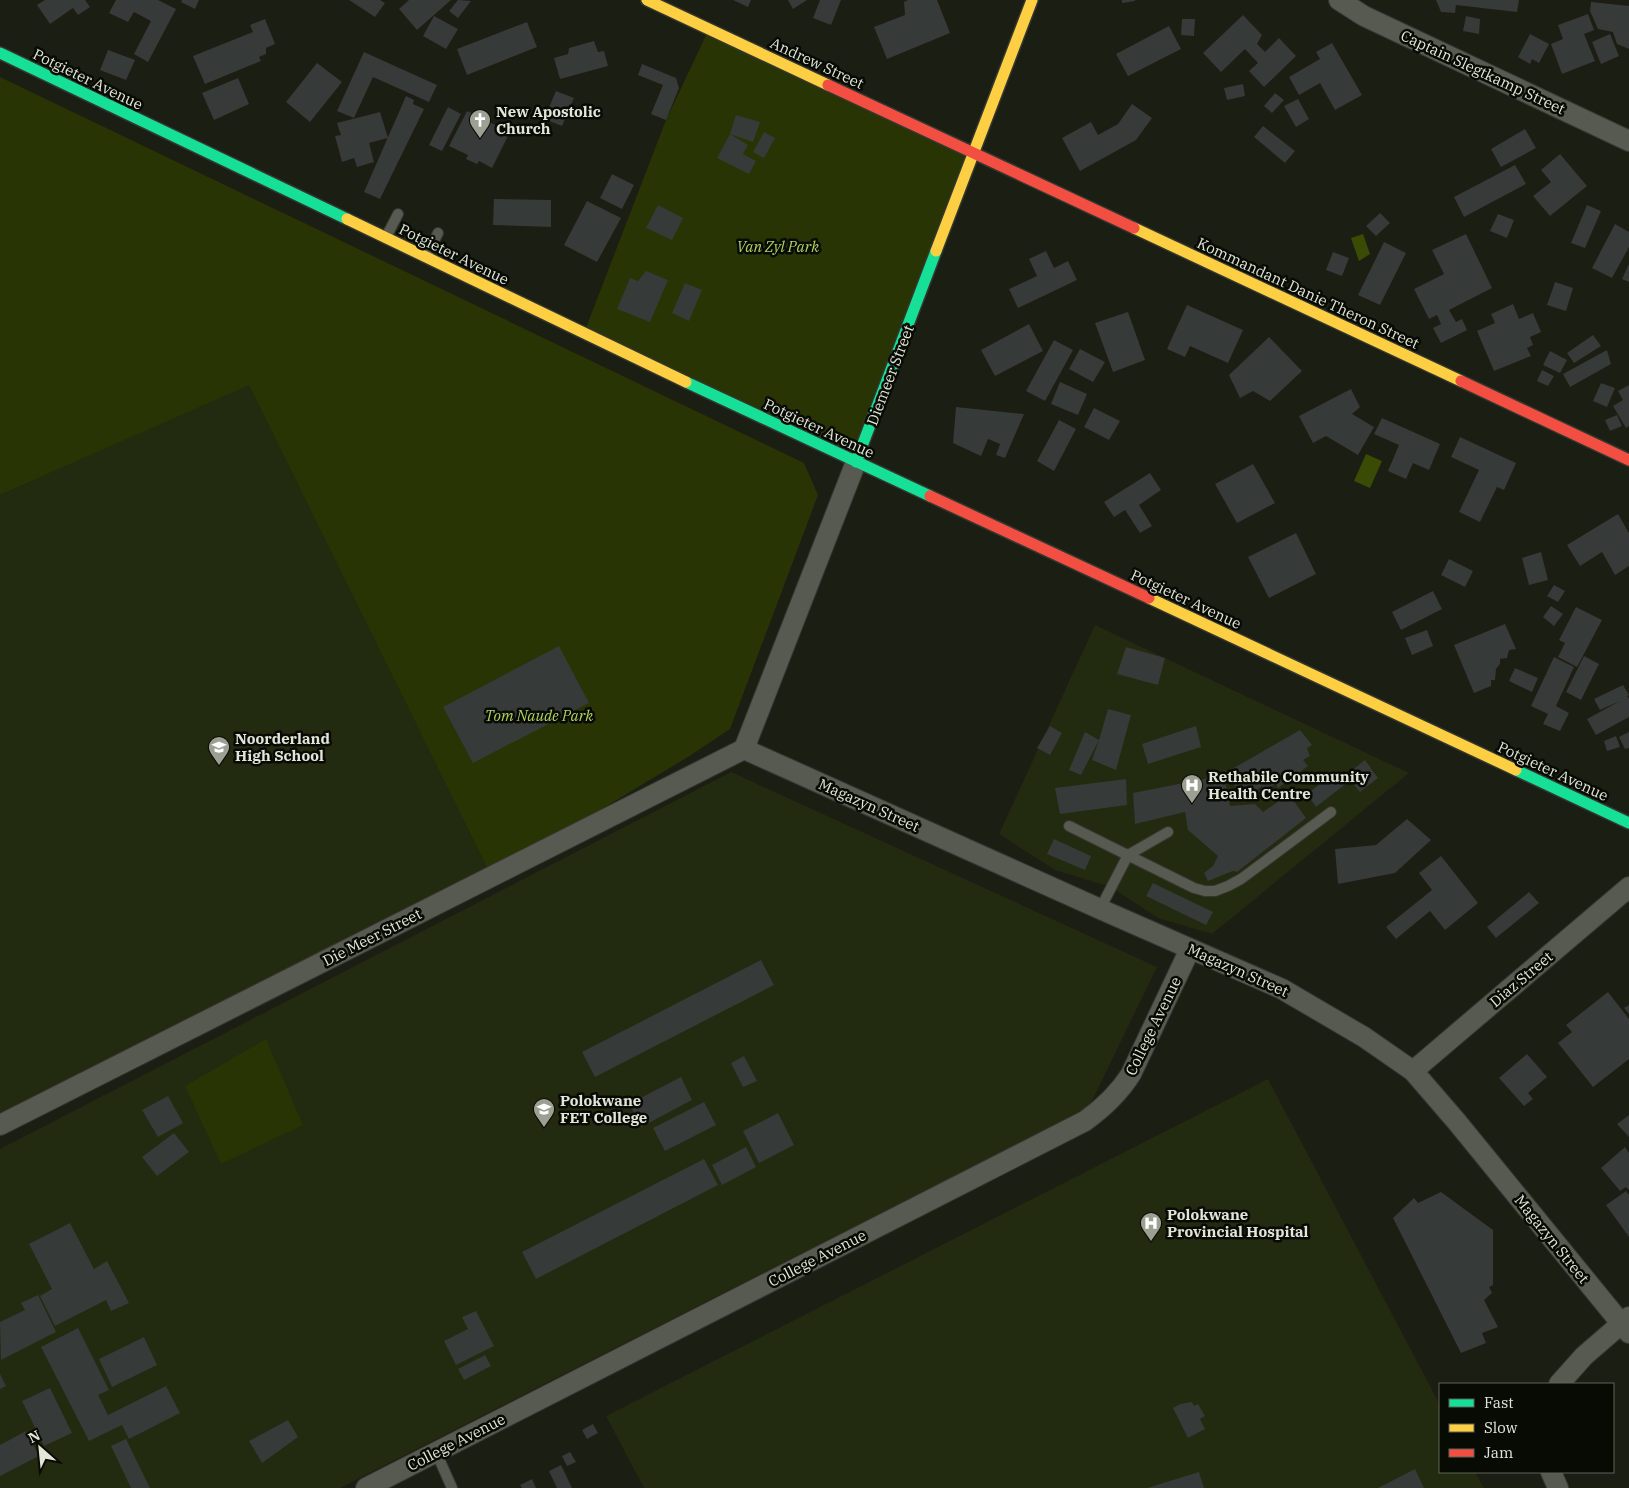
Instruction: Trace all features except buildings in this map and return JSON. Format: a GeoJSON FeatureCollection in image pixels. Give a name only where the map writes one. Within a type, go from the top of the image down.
{"type":"FeatureCollection","features":[{"type":"Feature","properties":{"kind":"street","name":"Andrew Street"},"geometry":{"type":"LineString","coordinates":[[647,0],[974,154]]}},
{"type":"Feature","properties":{"kind":"street","name":"Diemeer Street"},"geometry":{"type":"LineString","coordinates":[[744,749],[856,462],[1032,0]]}},
{"type":"Feature","properties":{"kind":"street","name":"Captain Slegtkamp Street"},"geometry":{"type":"LineString","coordinates":[[1339,0],[1367,8],[1629,141]]}},
{"type":"Feature","properties":{"kind":"street","name":"Potgieter Avenue"},"geometry":{"type":"LineString","coordinates":[[0,53],[856,462],[1629,823]]}},
{"type":"Feature","properties":{"kind":"street","name":"Kommandant Danie Theron Street"},"geometry":{"type":"LineString","coordinates":[[974,154],[1629,460]]}},
{"type":"Feature","properties":{"kind":"street","name":"Magazyn Street"},"geometry":{"type":"LineString","coordinates":[[744,749],[1100,910],[1290,993],[1364,1037],[1413,1071],[1626,1325]]}},
{"type":"Feature","properties":{"kind":"street","name":"Die Meer Street"},"geometry":{"type":"LineString","coordinates":[[0,1125],[744,749]]}},
{"type":"Feature","properties":{"kind":"street","name":"Diaz Street"},"geometry":{"type":"LineString","coordinates":[[1413,1071],[1629,887]]}},
{"type":"Feature","properties":{"kind":"street","name":"College Avenue"},"geometry":{"type":"LineString","coordinates":[[366,1488],[392,1479],[436,1452],[1085,1121],[1096,1113],[1126,1083],[1190,949]]}},
{"type":"Feature","properties":{"kind":"street"},"geometry":{"type":"LineString","coordinates":[[1560,1383],[1584,1356],[1626,1325]]}},
{"type":"Feature","properties":{"kind":"street"},"geometry":{"type":"LineString","coordinates":[[1551,1473],[1558,1488]]}},
{"type":"Feature","properties":{"kind":"lane"},"geometry":{"type":"LineString","coordinates":[[386,238],[398,214]]}},
{"type":"Feature","properties":{"kind":"lane"},"geometry":{"type":"LineString","coordinates":[[426,258],[438,233]]}},
{"type":"Feature","properties":{"kind":"lane"},"geometry":{"type":"LineString","coordinates":[[1069,826],[1194,888],[1204,891],[1220,890],[1241,879],[1331,812]]}},
{"type":"Feature","properties":{"kind":"lane"},"geometry":{"type":"LineString","coordinates":[[1100,910],[1128,855],[1168,832]]}},
{"type":"Feature","properties":{"kind":"lane"},"geometry":{"type":"LineString","coordinates":[[436,1452],[452,1488]]}},
{"type":"Feature","properties":{"kind":"shaded area"},"geometry":{"type":"Polygon","coordinates":[[[1363,234],[1370,254],[1359,261],[1351,238],[1363,234]]]}},
{"type":"Feature","properties":{"kind":"shaded area","name":"Noorderland High School"},"geometry":{"type":"Polygon","coordinates":[[[249,384],[491,876],[0,1113],[0,495],[249,384]]]}},
{"type":"Feature","properties":{"kind":"shaded area"},"geometry":{"type":"Polygon","coordinates":[[[1366,454],[1382,461],[1370,488],[1354,481],[1366,454]]]}},
{"type":"Feature","properties":{"kind":"shaded area","name":"Rethabile Community Health Centre"},"geometry":{"type":"Polygon","coordinates":[[[1095,625],[1409,773],[1212,934],[1158,918],[1111,887],[1055,870],[999,834],[1095,625]]]}},
{"type":"Feature","properties":{"kind":"shaded area","name":"Polokwane FET College"},"geometry":{"type":"Polygon","coordinates":[[[731,772],[1157,967],[1089,1107],[340,1488],[0,1488],[0,1149],[731,772]]]}},
{"type":"Feature","properties":{"kind":"shaded area","name":"Polokwane Provincial Hospital"},"geometry":{"type":"Polygon","coordinates":[[[1268,1079],[1439,1403],[1439,1473],[1476,1473],[1484,1488],[644,1488],[606,1416],[1268,1079]]]}},
{"type":"Feature","properties":{"kind":"green space","name":"Van Zyl Park"},"geometry":{"type":"Polygon","coordinates":[[[709,29],[974,154],[856,462],[584,333],[666,120],[709,29]]]}},
{"type":"Feature","properties":{"kind":"green space","name":"Tom Naude Park"},"geometry":{"type":"Polygon","coordinates":[[[0,77],[804,463],[818,495],[730,729],[691,755],[491,876],[249,385],[0,495],[0,77]]]}},
{"type":"Feature","properties":{"kind":"green space"},"geometry":{"type":"Polygon","coordinates":[[[266,1039],[303,1125],[221,1164],[185,1086],[266,1039]]]}},
{"type":"Feature","properties":{"kind":"traffic: fast"},"geometry":{"type":"LineString","coordinates":[[0,53],[347,219]]}},
{"type":"Feature","properties":{"kind":"traffic: fast"},"geometry":{"type":"LineString","coordinates":[[856,462],[936,251]]}},
{"type":"Feature","properties":{"kind":"traffic: fast"},"geometry":{"type":"LineString","coordinates":[[686,382],[930,496]]}},
{"type":"Feature","properties":{"kind":"traffic: fast"},"geometry":{"type":"LineString","coordinates":[[1516,770],[1629,823]]}},
{"type":"Feature","properties":{"kind":"traffic: slow"},"geometry":{"type":"LineString","coordinates":[[647,0],[828,85]]}},
{"type":"Feature","properties":{"kind":"traffic: slow"},"geometry":{"type":"LineString","coordinates":[[936,251],[1032,0]]}},
{"type":"Feature","properties":{"kind":"traffic: slow"},"geometry":{"type":"LineString","coordinates":[[347,219],[686,382]]}},
{"type":"Feature","properties":{"kind":"traffic: slow"},"geometry":{"type":"LineString","coordinates":[[1134,228],[1461,381]]}},
{"type":"Feature","properties":{"kind":"traffic: slow"},"geometry":{"type":"LineString","coordinates":[[1149,598],[1516,770]]}},
{"type":"Feature","properties":{"kind":"traffic: jam"},"geometry":{"type":"LineString","coordinates":[[828,85],[1134,228]]}},
{"type":"Feature","properties":{"kind":"traffic: jam"},"geometry":{"type":"LineString","coordinates":[[1461,381],[1629,460]]}},
{"type":"Feature","properties":{"kind":"traffic: jam"},"geometry":{"type":"LineString","coordinates":[[930,496],[1149,598]]}},
{"type":"Feature","properties":{"kind":"place","name":"New Apostolic Church"},"geometry":{"type":"Point","coordinates":[480,139]}},
{"type":"Feature","properties":{"kind":"place","name":"Noorderland High School"},"geometry":{"type":"Point","coordinates":[219,766]}},
{"type":"Feature","properties":{"kind":"place","name":"Rethabile Community Health Centre"},"geometry":{"type":"Point","coordinates":[1192,804]}},
{"type":"Feature","properties":{"kind":"place","name":"Polokwane FET College"},"geometry":{"type":"Point","coordinates":[544,1128]}},
{"type":"Feature","properties":{"kind":"place","name":"Polokwane Provincial Hospital"},"geometry":{"type":"Point","coordinates":[1151,1242]}}]}
